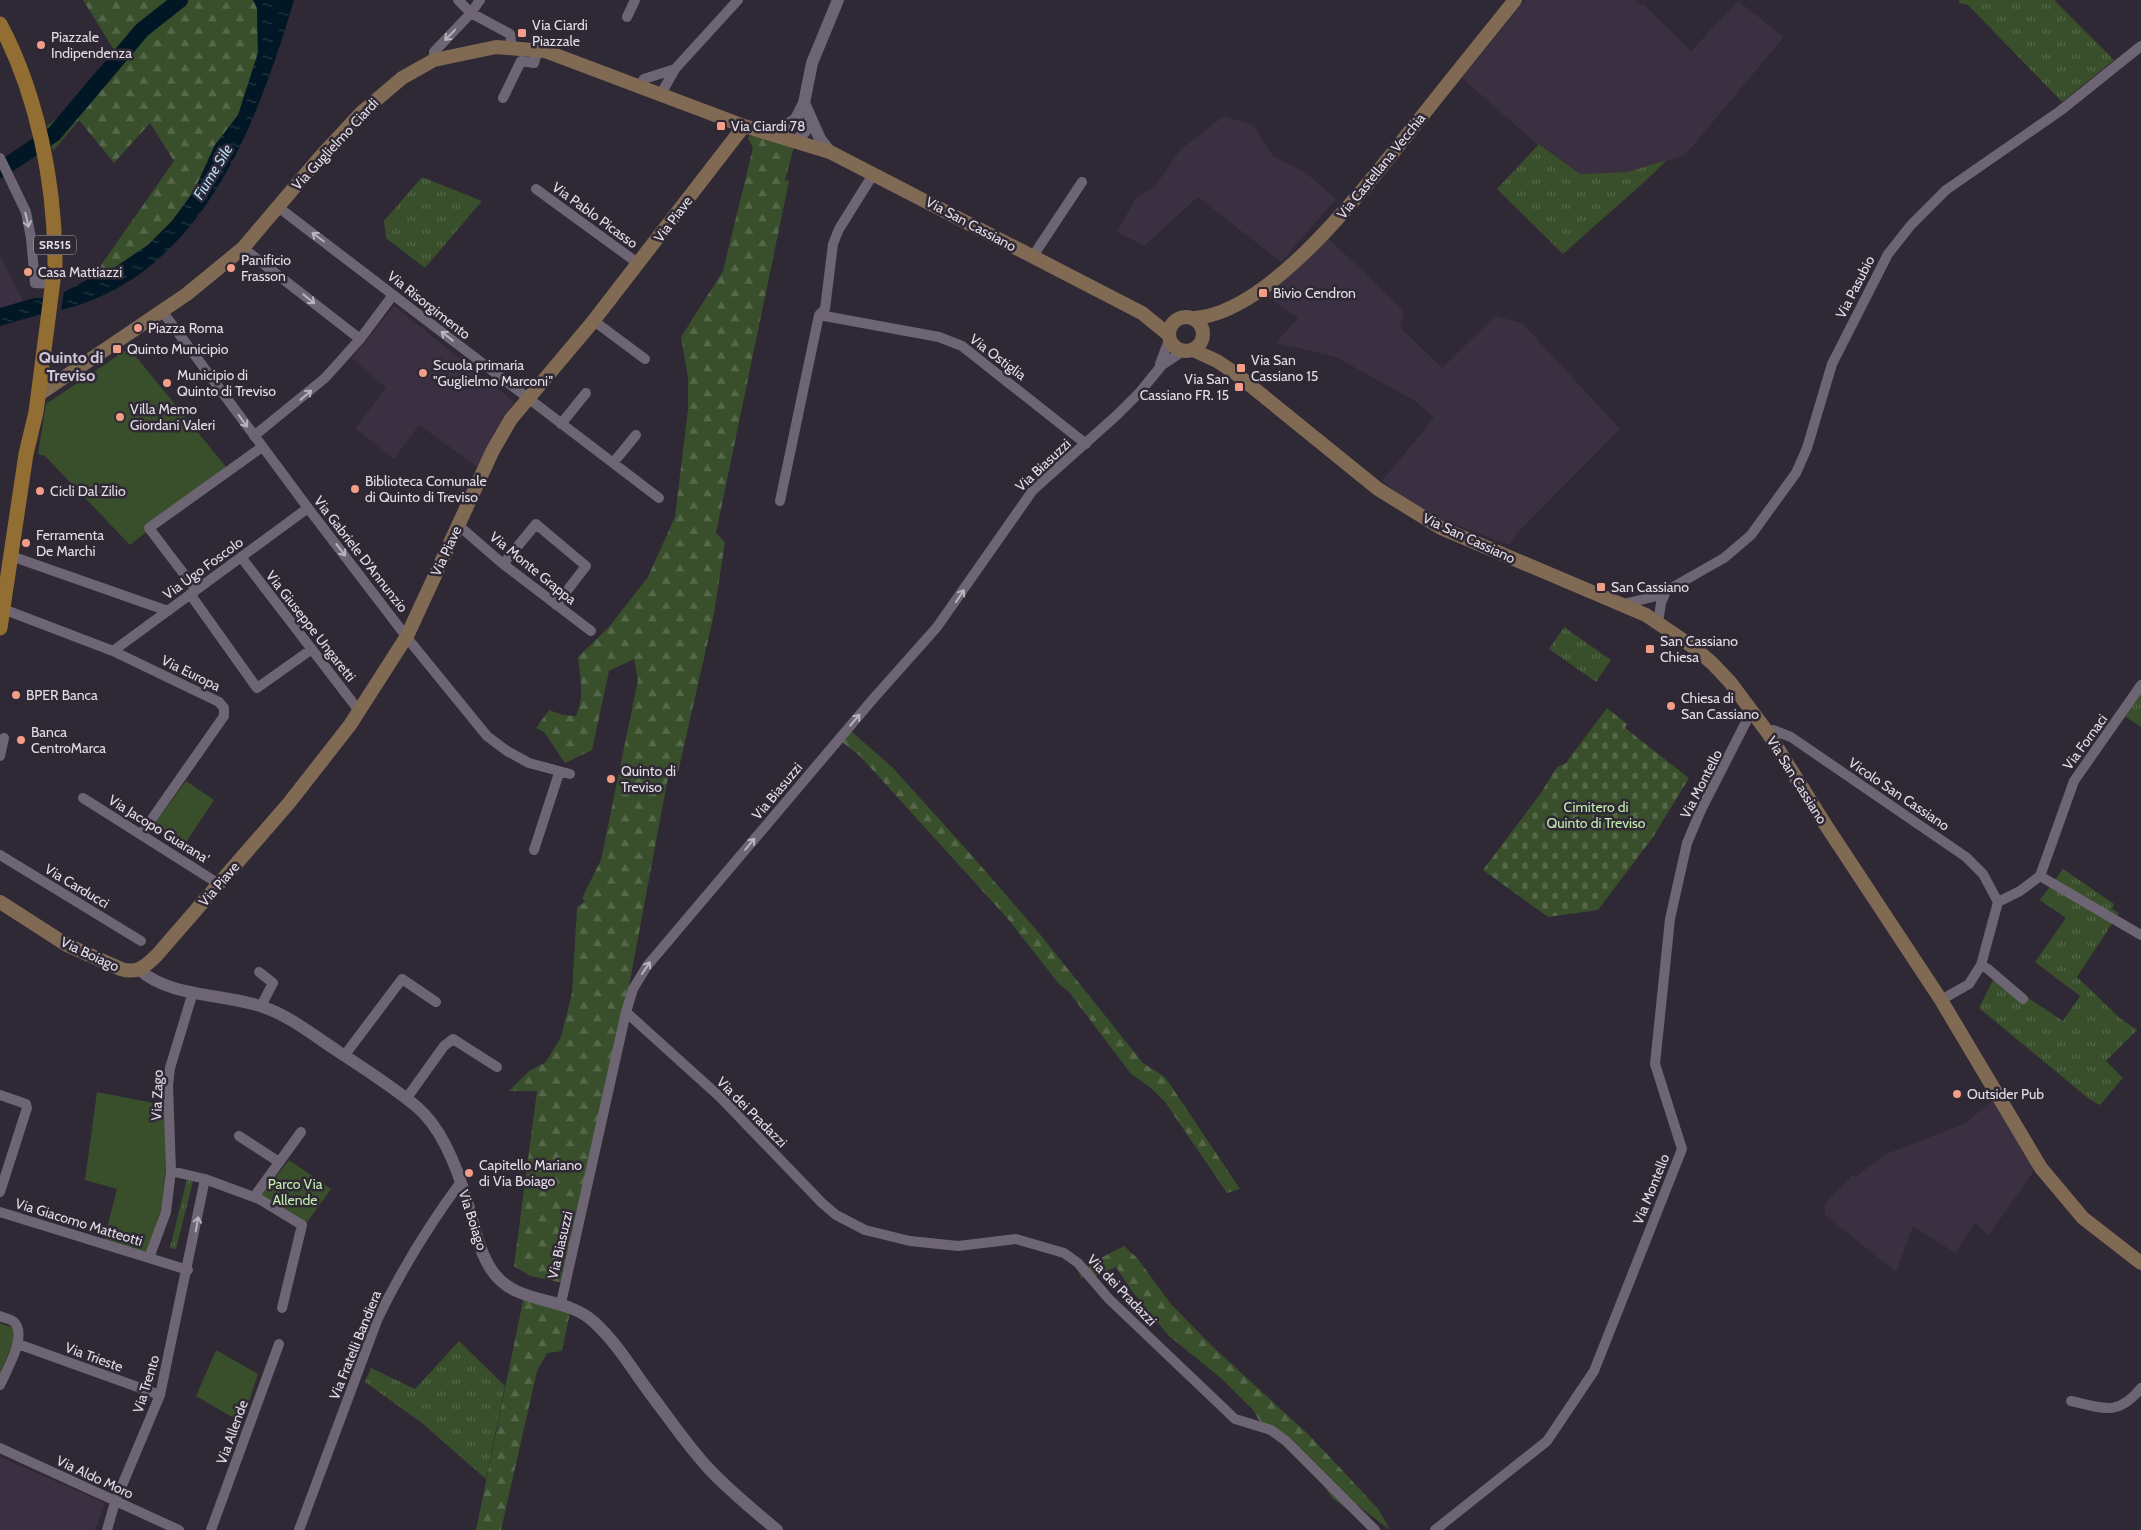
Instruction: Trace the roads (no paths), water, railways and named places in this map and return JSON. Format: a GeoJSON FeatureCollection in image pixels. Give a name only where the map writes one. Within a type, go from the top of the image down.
{"type":"FeatureCollection","features":[{"type":"Feature","properties":{"kind":"main road","name":"Via Castellana Vecchia"},"geometry":{"type":"LineString","coordinates":[[1203,335],[1214,320],[1225,310],[1286,269],[1336,222],[1515,0]]}},
{"type":"Feature","properties":{"kind":"main road","name":"SR515"},"geometry":{"type":"LineString","coordinates":[[0,24],[24,82],[38,129],[44,155],[55,242],[44,348],[34,400],[12,556],[4,573],[3,610],[0,628]]}},
{"type":"Feature","properties":{"kind":"main road","name":"Via Guglielmo Ciardi"},"geometry":{"type":"LineString","coordinates":[[34,400],[187,294],[243,248],[362,112],[402,78],[434,60],[468,51],[512,47],[538,50],[597,70],[744,126],[796,142]]}},
{"type":"Feature","properties":{"kind":"main road","name":"Via Piave"},"geometry":{"type":"LineString","coordinates":[[140,970],[157,955],[219,884],[324,760],[360,712],[407,636],[458,525],[511,419],[594,321],[744,126]]}},
{"type":"Feature","properties":{"kind":"main road","name":"Via San Cassiano"},"geometry":{"type":"LineString","coordinates":[[796,142],[830,152],[874,173],[1033,256],[1142,313],[1169,337]]}},
{"type":"Feature","properties":{"kind":"main road","name":"Via Castellana Vecchia"},"geometry":{"type":"LineString","coordinates":[[1194,318],[1225,310]]}},
{"type":"Feature","properties":{"kind":"main road","name":"Via San Cassiano"},"geometry":{"type":"LineString","coordinates":[[1142,313],[1176,319]]}},
{"type":"Feature","properties":{"kind":"main road"},"geometry":{"type":"LineString","coordinates":[[1185,316],[1194,318],[1201,325],[1203,335],[1200,343],[1188,350],[1175,347],[1169,337],[1170,326],[1176,319],[1185,316]]}},
{"type":"Feature","properties":{"kind":"main road","name":"Via San Cassiano"},"geometry":{"type":"LineString","coordinates":[[1203,335],[1211,350],[1227,368],[1378,489],[1401,504],[1442,528],[1623,604],[1658,623],[1696,649],[1713,664],[1768,733],[1825,824],[1941,1000],[2047,1175],[2083,1218],[2141,1263]]}},
{"type":"Feature","properties":{"kind":"main road","name":"Via San Cassiano"},"geometry":{"type":"LineString","coordinates":[[1188,350],[1227,368]]}},
{"type":"Feature","properties":{"kind":"main road","name":"Via Boiago"},"geometry":{"type":"LineString","coordinates":[[0,902],[67,945],[121,969],[130,972],[140,970]]}},
{"type":"Feature","properties":{"kind":"street"},"geometry":{"type":"LineString","coordinates":[[458,0],[471,13],[510,34],[512,47]]}},
{"type":"Feature","properties":{"kind":"street"},"geometry":{"type":"LineString","coordinates":[[434,60],[434,52],[471,13],[480,0]]}},
{"type":"Feature","properties":{"kind":"street"},"geometry":{"type":"LineString","coordinates":[[627,17],[635,0]]}},
{"type":"Feature","properties":{"kind":"street"},"geometry":{"type":"LineString","coordinates":[[661,94],[675,69],[738,0]]}},
{"type":"Feature","properties":{"kind":"street"},"geometry":{"type":"LineString","coordinates":[[796,142],[794,134],[796,119],[804,103],[812,63],[838,0]]}},
{"type":"Feature","properties":{"kind":"street","name":"Via Pasubio"},"geometry":{"type":"LineString","coordinates":[[1623,604],[1652,597],[1666,591],[1724,558],[1751,535],[1779,499],[1796,473],[1807,448],[1832,364],[1888,254],[1911,225],[1946,190],[2060,111],[2141,46]]}},
{"type":"Feature","properties":{"kind":"street"},"geometry":{"type":"LineString","coordinates":[[503,98],[521,61],[534,63],[538,50]]}},
{"type":"Feature","properties":{"kind":"street"},"geometry":{"type":"LineString","coordinates":[[639,86],[644,79],[675,69]]}},
{"type":"Feature","properties":{"kind":"street"},"geometry":{"type":"LineString","coordinates":[[804,103],[820,139],[830,152]]}},
{"type":"Feature","properties":{"kind":"street"},"geometry":{"type":"LineString","coordinates":[[773,134],[796,119]]}},
{"type":"Feature","properties":{"kind":"street"},"geometry":{"type":"LineString","coordinates":[[796,142],[805,131],[810,120]]}},
{"type":"Feature","properties":{"kind":"street"},"geometry":{"type":"LineString","coordinates":[[0,158],[26,212],[32,238],[35,283],[52,284]]}},
{"type":"Feature","properties":{"kind":"street"},"geometry":{"type":"LineString","coordinates":[[780,502],[819,315],[825,309],[833,244],[839,229],[874,173]]}},
{"type":"Feature","properties":{"kind":"street"},"geometry":{"type":"LineString","coordinates":[[1033,256],[1082,182]]}},
{"type":"Feature","properties":{"kind":"street","name":"Via Pablo Picasso"},"geometry":{"type":"LineString","coordinates":[[536,189],[639,264]]}},
{"type":"Feature","properties":{"kind":"street","name":"Via Risorgimento"},"geometry":{"type":"LineString","coordinates":[[278,207],[659,498]]}},
{"type":"Feature","properties":{"kind":"street"},"geometry":{"type":"LineString","coordinates":[[243,248],[360,339]]}},
{"type":"Feature","properties":{"kind":"street"},"geometry":{"type":"LineString","coordinates":[[254,436],[325,378],[360,339],[394,295]]}},
{"type":"Feature","properties":{"kind":"street","name":"Via Gabriele D'Annunzio"},"geometry":{"type":"LineString","coordinates":[[162,311],[308,508],[487,736],[507,751],[529,763],[559,773],[570,774]]}},
{"type":"Feature","properties":{"kind":"street","name":"Via Ostiglia"},"geometry":{"type":"LineString","coordinates":[[819,315],[939,337],[962,346],[1086,444]]}},
{"type":"Feature","properties":{"kind":"street"},"geometry":{"type":"LineString","coordinates":[[594,321],[645,359]]}},
{"type":"Feature","properties":{"kind":"street","name":"Via Biasuzzi"},"geometry":{"type":"LineString","coordinates":[[1156,372],[1166,353],[1169,337]]}},
{"type":"Feature","properties":{"kind":"street","name":"Via Biasuzzi"},"geometry":{"type":"LineString","coordinates":[[561,1303],[626,1012],[633,989],[646,966],[937,627],[1033,490],[1086,444],[1140,392],[1167,360],[1188,350]]}},
{"type":"Feature","properties":{"kind":"street"},"geometry":{"type":"LineString","coordinates":[[561,424],[586,392]]}},
{"type":"Feature","properties":{"kind":"street"},"geometry":{"type":"LineString","coordinates":[[613,463],[636,436]]}},
{"type":"Feature","properties":{"kind":"street"},"geometry":{"type":"LineString","coordinates":[[262,447],[149,528],[258,688],[312,649]]}},
{"type":"Feature","properties":{"kind":"street","name":"Via Ugo Foscolo"},"geometry":{"type":"LineString","coordinates":[[113,651],[308,508]]}},
{"type":"Feature","properties":{"kind":"street"},"geometry":{"type":"LineString","coordinates":[[503,564],[536,524],[586,566],[556,605]]}},
{"type":"Feature","properties":{"kind":"street","name":"Via Monte Grappa"},"geometry":{"type":"LineString","coordinates":[[458,525],[503,564],[591,631]]}},
{"type":"Feature","properties":{"kind":"street"},"geometry":{"type":"LineString","coordinates":[[12,556],[168,611]]}},
{"type":"Feature","properties":{"kind":"street","name":"Via Giuseppe Ungaretti"},"geometry":{"type":"LineString","coordinates":[[241,557],[360,712]]}},
{"type":"Feature","properties":{"kind":"street"},"geometry":{"type":"LineString","coordinates":[[1658,623],[1661,603],[1666,591]]}},
{"type":"Feature","properties":{"kind":"street","name":"Via Europa"},"geometry":{"type":"LineString","coordinates":[[3,610],[113,651],[220,702],[224,708],[224,716],[142,833]]}},
{"type":"Feature","properties":{"kind":"street","name":"Via Fornaci"},"geometry":{"type":"LineString","coordinates":[[2040,876],[2074,781],[2141,685]]}},
{"type":"Feature","properties":{"kind":"street","name":"Via Montello"},"geometry":{"type":"LineString","coordinates":[[1435,1530],[1547,1441],[1594,1371],[1682,1149],[1655,1064],[1670,919],[1687,843],[1701,810],[1748,718],[1754,714]]}},
{"type":"Feature","properties":{"kind":"street","name":"Vicolo San Cassiano"},"geometry":{"type":"LineString","coordinates":[[1768,733],[1773,730],[1791,737],[1966,857],[1984,874],[1998,902]]}},
{"type":"Feature","properties":{"kind":"street"},"geometry":{"type":"LineString","coordinates":[[0,756],[4,738]]}},
{"type":"Feature","properties":{"kind":"street"},"geometry":{"type":"LineString","coordinates":[[534,850],[559,773]]}},
{"type":"Feature","properties":{"kind":"street","name":"Via Jacopo Guarana'"},"geometry":{"type":"LineString","coordinates":[[84,798],[142,833],[219,884]]}},
{"type":"Feature","properties":{"kind":"street","name":"Via Carducci"},"geometry":{"type":"LineString","coordinates":[[0,855],[141,941]]}},
{"type":"Feature","properties":{"kind":"street"},"geometry":{"type":"LineString","coordinates":[[1941,1000],[1970,984],[1981,965],[1998,902],[2020,891],[2040,876],[2141,935]]}},
{"type":"Feature","properties":{"kind":"street"},"geometry":{"type":"LineString","coordinates":[[1981,965],[2023,999]]}},
{"type":"Feature","properties":{"kind":"street","name":"Via Boiago"},"geometry":{"type":"LineString","coordinates":[[140,970],[150,978],[193,992],[262,1006],[293,1022],[418,1108],[436,1130],[460,1183],[485,1258],[500,1281],[516,1292],[575,1308],[592,1320],[612,1340],[651,1395],[708,1468],[739,1499],[777,1530]]}},
{"type":"Feature","properties":{"kind":"street"},"geometry":{"type":"LineString","coordinates":[[259,972],[273,983],[262,1006]]}},
{"type":"Feature","properties":{"kind":"street"},"geometry":{"type":"LineString","coordinates":[[344,1056],[402,979],[436,1002]]}},
{"type":"Feature","properties":{"kind":"street","name":"Via Zago"},"geometry":{"type":"LineString","coordinates":[[149,1258],[166,1212],[171,1171],[168,1086],[170,1068],[193,992]]}},
{"type":"Feature","properties":{"kind":"street","name":"Via dei Pradazzi"},"geometry":{"type":"LineString","coordinates":[[626,1012],[720,1097],[822,1203],[836,1215],[865,1230],[910,1241],[958,1246],[1016,1239],[1064,1253],[1078,1263],[1109,1299],[1236,1420],[1271,1430],[1286,1441],[1375,1530]]}},
{"type":"Feature","properties":{"kind":"street"},"geometry":{"type":"LineString","coordinates":[[406,1099],[444,1046],[453,1039],[496,1067]]}},
{"type":"Feature","properties":{"kind":"street","name":"Via Giacomo Matteotti"},"geometry":{"type":"LineString","coordinates":[[0,1094],[26,1104],[27,1108],[0,1192]]}},
{"type":"Feature","properties":{"kind":"street"},"geometry":{"type":"LineString","coordinates":[[254,1197],[301,1132]]}},
{"type":"Feature","properties":{"kind":"street"},"geometry":{"type":"LineString","coordinates":[[239,1136],[279,1162]]}},
{"type":"Feature","properties":{"kind":"street"},"geometry":{"type":"LineString","coordinates":[[171,1171],[205,1179],[254,1197],[302,1225],[282,1308]]}},
{"type":"Feature","properties":{"kind":"street","name":"Via Trento"},"geometry":{"type":"LineString","coordinates":[[107,1530],[115,1502],[160,1395],[188,1270],[205,1179]]}},
{"type":"Feature","properties":{"kind":"street","name":"Via Fratelli Bandiera"},"geometry":{"type":"LineString","coordinates":[[299,1530],[378,1318],[427,1231],[460,1183]]}},
{"type":"Feature","properties":{"kind":"street","name":"Via Giacomo Matteotti"},"geometry":{"type":"LineString","coordinates":[[0,1212],[188,1270]]}},
{"type":"Feature","properties":{"kind":"street"},"geometry":{"type":"LineString","coordinates":[[0,1316],[14,1322],[19,1328],[18,1344],[0,1385]]}},
{"type":"Feature","properties":{"kind":"street","name":"Via Trieste"},"geometry":{"type":"LineString","coordinates":[[18,1344],[160,1395]]}},
{"type":"Feature","properties":{"kind":"street","name":"Via Allende"},"geometry":{"type":"LineString","coordinates":[[210,1530],[279,1344]]}},
{"type":"Feature","properties":{"kind":"street"},"geometry":{"type":"LineString","coordinates":[[2070,1401],[2108,1410],[2122,1407],[2141,1388]]}},
{"type":"Feature","properties":{"kind":"street","name":"Via Aldo Moro"},"geometry":{"type":"LineString","coordinates":[[0,1448],[179,1530]]}},
{"type":"Feature","properties":{"kind":"water"},"geometry":{"type":"Polygon","coordinates":[[[171,0],[187,0],[172,11],[168,7],[171,0]]]}},
{"type":"Feature","properties":{"kind":"water"},"geometry":{"type":"Polygon","coordinates":[[[253,0],[294,0],[262,96],[241,144],[216,189],[187,230],[152,265],[110,292],[61,310],[64,292],[102,269],[105,274],[148,245],[172,221],[194,191],[215,145],[238,115],[258,53],[257,8],[253,0]]]}},
{"type":"Feature","properties":{"kind":"water"},"geometry":{"type":"Polygon","coordinates":[[[34,298],[44,298],[41,314],[0,326],[0,308],[34,298]]]}},
{"type":"Feature","properties":{"kind":"waterway","name":"Fiume Sile"},"geometry":{"type":"LineString","coordinates":[[0,170],[54,134],[142,30],[180,0]]}},
{"type":"Feature","properties":{"kind":"place","name":"Via Ciardi Piazzale"},"geometry":{"type":"Point","coordinates":[522,33]}},
{"type":"Feature","properties":{"kind":"place","name":"Piazzale Indipendenza"},"geometry":{"type":"Point","coordinates":[41,45]}},
{"type":"Feature","properties":{"kind":"place","name":"Via Ciardi 78"},"geometry":{"type":"Point","coordinates":[721,126]}},
{"type":"Feature","properties":{"kind":"place","name":"Panificio Frasson"},"geometry":{"type":"Point","coordinates":[231,268]}},
{"type":"Feature","properties":{"kind":"place","name":"Casa Mattiazzi"},"geometry":{"type":"Point","coordinates":[28,272]}},
{"type":"Feature","properties":{"kind":"place","name":"Bivio Cendron"},"geometry":{"type":"Point","coordinates":[1263,293]}},
{"type":"Feature","properties":{"kind":"place","name":"Piazza Roma"},"geometry":{"type":"Point","coordinates":[138,328]}},
{"type":"Feature","properties":{"kind":"place","name":"Quinto Municipio"},"geometry":{"type":"Point","coordinates":[117,349]}},
{"type":"Feature","properties":{"kind":"place","name":"Via San Cassiano 15"},"geometry":{"type":"Point","coordinates":[1241,368]}},
{"type":"Feature","properties":{"kind":"place","name":"Scuola primaria \"Guglielmo Marconi\""},"geometry":{"type":"Point","coordinates":[423,373]}},
{"type":"Feature","properties":{"kind":"place","name":"Municipio di Quinto di Treviso"},"geometry":{"type":"Point","coordinates":[167,383]}},
{"type":"Feature","properties":{"kind":"place","name":"Via San Cassiano FR. 15"},"geometry":{"type":"Point","coordinates":[1239,387]}},
{"type":"Feature","properties":{"kind":"place","name":"Villa Memo Giordani Valeri"},"geometry":{"type":"Point","coordinates":[120,417]}},
{"type":"Feature","properties":{"kind":"place","name":"Biblioteca Comunale di Quinto di Treviso"},"geometry":{"type":"Point","coordinates":[355,489]}},
{"type":"Feature","properties":{"kind":"place","name":"Cicli Dal Zilio"},"geometry":{"type":"Point","coordinates":[40,491]}},
{"type":"Feature","properties":{"kind":"place","name":"Ferramenta De Marchi"},"geometry":{"type":"Point","coordinates":[26,543]}},
{"type":"Feature","properties":{"kind":"place","name":"San Cassiano"},"geometry":{"type":"Point","coordinates":[1601,587]}},
{"type":"Feature","properties":{"kind":"place","name":"San Cassiano Chiesa"},"geometry":{"type":"Point","coordinates":[1650,649]}},
{"type":"Feature","properties":{"kind":"place","name":"BPER Banca"},"geometry":{"type":"Point","coordinates":[16,695]}},
{"type":"Feature","properties":{"kind":"place","name":"Chiesa di San Cassiano"},"geometry":{"type":"Point","coordinates":[1671,706]}},
{"type":"Feature","properties":{"kind":"place","name":"Banca CentroMarca"},"geometry":{"type":"Point","coordinates":[21,740]}},
{"type":"Feature","properties":{"kind":"place","name":"Quinto di Treviso"},"geometry":{"type":"Point","coordinates":[611,779]}},
{"type":"Feature","properties":{"kind":"place","name":"Outsider Pub"},"geometry":{"type":"Point","coordinates":[1957,1094]}},
{"type":"Feature","properties":{"kind":"place","name":"Capitello Mariano di Via Boiago"},"geometry":{"type":"Point","coordinates":[469,1173]}},
{"type":"Feature","properties":{"kind":"district","name":"Quinto di Treviso"},"geometry":{"type":"Point","coordinates":[71,366]}},
{"type":"Feature","properties":{"kind":"park label","name":"Cimitero di Quinto di Treviso"},"geometry":{"type":"Point","coordinates":[1596,816]}},
{"type":"Feature","properties":{"kind":"park label","name":"Parco Via Allende"},"geometry":{"type":"Point","coordinates":[295,1192]}}]}
